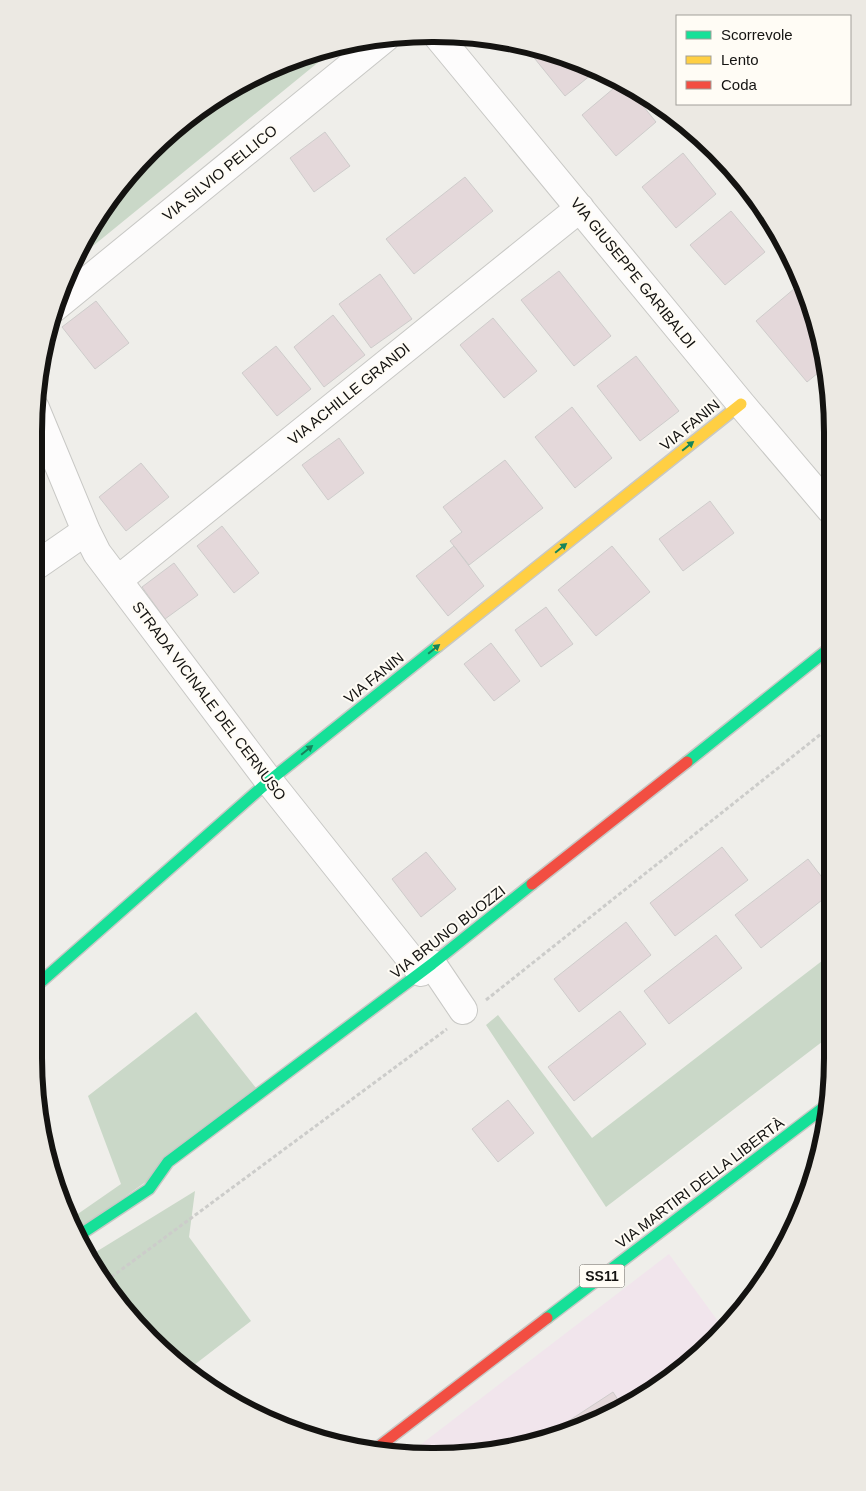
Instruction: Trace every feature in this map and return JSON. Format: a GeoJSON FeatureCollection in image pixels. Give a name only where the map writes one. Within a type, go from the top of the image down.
{"type":"FeatureCollection","features":[{"type":"Feature","properties":{"kind":"street","name":"VIA GIUSEPPE GARIBALDI"},"geometry":{"type":"LineString","coordinates":[[443,42],[824,502]]}},
{"type":"Feature","properties":{"kind":"street","name":"VIA SILVIO PELLICO"},"geometry":{"type":"LineString","coordinates":[[67,298],[374,47]]}},
{"type":"Feature","properties":{"kind":"street","name":"VIA ACHILLE GRANDI"},"geometry":{"type":"LineString","coordinates":[[118,580],[580,208]]}},
{"type":"Feature","properties":{"kind":"street","name":"VIA FANIN"},"geometry":{"type":"LineString","coordinates":[[42,981],[269,780],[741,404]]}},
{"type":"Feature","properties":{"kind":"street","name":"STRADA VICINALE DEL CERNUSO"},"geometry":{"type":"LineString","coordinates":[[42,426],[96,553],[269,780],[463,1010]]}},
{"type":"Feature","properties":{"kind":"street"},"geometry":{"type":"LineString","coordinates":[[42,561],[86,531]]}},
{"type":"Feature","properties":{"kind":"street","name":"VIA BRUNO BUOZZI"},"geometry":{"type":"LineString","coordinates":[[84,1232],[149,1189],[168,1162],[426,968],[824,653]]}},
{"type":"Feature","properties":{"kind":"street","name":"VIA MARTIRI DELLA LIBERTÀ"},"geometry":{"type":"LineString","coordinates":[[381,1445],[820,1111]]}},
{"type":"Feature","properties":{"kind":"shaded area"},"geometry":{"type":"Polygon","coordinates":[[[669,1254],[719,1323],[690,1352],[650,1383],[606,1408],[582,1419],[559,1428],[509,1441],[459,1448],[416,1448],[669,1254]]]}},
{"type":"Feature","properties":{"kind":"green space"},"geometry":{"type":"Polygon","coordinates":[[[323,59],[89,249],[108,216],[123,195],[157,157],[195,123],[216,108],[260,83],[307,63],[323,59]]]}},
{"type":"Feature","properties":{"kind":"green space"},"geometry":{"type":"Polygon","coordinates":[[[824,959],[824,1040],[606,1207],[486,1025],[498,1015],[592,1138],[824,959]]]}},
{"type":"Feature","properties":{"kind":"green space"},"geometry":{"type":"Polygon","coordinates":[[[196,1012],[264,1098],[81,1228],[76,1215],[121,1184],[88,1096],[196,1012]]]}},
{"type":"Feature","properties":{"kind":"green space"},"geometry":{"type":"Polygon","coordinates":[[[195,1191],[189,1237],[251,1321],[193,1366],[139,1315],[108,1275],[95,1253],[195,1191]]]}},
{"type":"Feature","properties":{"kind":"building"},"geometry":{"type":"Polygon","coordinates":[[[532,56],[559,63],[590,76],[565,96],[532,56]]]}},
{"type":"Feature","properties":{"kind":"building"},"geometry":{"type":"Polygon","coordinates":[[[614,88],[640,102],[656,122],[616,156],[582,115],[614,88]]]}},
{"type":"Feature","properties":{"kind":"building"},"geometry":{"type":"Polygon","coordinates":[[[325,132],[350,166],[314,192],[290,158],[325,132]]]}},
{"type":"Feature","properties":{"kind":"building"},"geometry":{"type":"Polygon","coordinates":[[[683,153],[716,194],[676,228],[642,187],[683,153]]]}},
{"type":"Feature","properties":{"kind":"building"},"geometry":{"type":"Polygon","coordinates":[[[465,177],[493,211],[414,274],[386,239],[465,177]]]}},
{"type":"Feature","properties":{"kind":"building"},"geometry":{"type":"Polygon","coordinates":[[[731,211],[765,252],[725,285],[690,245],[731,211]]]}},
{"type":"Feature","properties":{"kind":"building"},"geometry":{"type":"Polygon","coordinates":[[[559,271],[611,336],[574,366],[521,300],[559,271]]]}},
{"type":"Feature","properties":{"kind":"building"},"geometry":{"type":"Polygon","coordinates":[[[380,274],[412,319],[371,348],[339,304],[380,274]]]}},
{"type":"Feature","properties":{"kind":"building"},"geometry":{"type":"Polygon","coordinates":[[[795,288],[810,332],[818,373],[807,382],[756,321],[795,288]]]}},
{"type":"Feature","properties":{"kind":"building"},"geometry":{"type":"Polygon","coordinates":[[[96,301],[129,343],[95,369],[62,327],[96,301]]]}},
{"type":"Feature","properties":{"kind":"building"},"geometry":{"type":"Polygon","coordinates":[[[333,315],[365,355],[324,387],[294,347],[333,315]]]}},
{"type":"Feature","properties":{"kind":"building"},"geometry":{"type":"Polygon","coordinates":[[[493,318],[537,371],[504,398],[460,345],[493,318]]]}},
{"type":"Feature","properties":{"kind":"building"},"geometry":{"type":"Polygon","coordinates":[[[276,346],[311,389],[277,416],[242,373],[276,346]]]}},
{"type":"Feature","properties":{"kind":"building"},"geometry":{"type":"Polygon","coordinates":[[[636,356],[679,411],[640,441],[597,386],[636,356]]]}},
{"type":"Feature","properties":{"kind":"building"},"geometry":{"type":"Polygon","coordinates":[[[572,407],[612,458],[575,488],[535,437],[572,407]]]}},
{"type":"Feature","properties":{"kind":"building"},"geometry":{"type":"Polygon","coordinates":[[[339,438],[364,473],[328,500],[302,465],[339,438]]]}},
{"type":"Feature","properties":{"kind":"building"},"geometry":{"type":"Polygon","coordinates":[[[505,460],[543,508],[469,565],[450,541],[462,532],[443,507],[505,460]]]}},
{"type":"Feature","properties":{"kind":"building"},"geometry":{"type":"Polygon","coordinates":[[[141,463],[169,497],[126,531],[99,497],[141,463]]]}},
{"type":"Feature","properties":{"kind":"building"},"geometry":{"type":"Polygon","coordinates":[[[710,501],[734,533],[683,571],[659,539],[710,501]]]}},
{"type":"Feature","properties":{"kind":"building"},"geometry":{"type":"Polygon","coordinates":[[[222,526],[259,573],[234,593],[197,546],[222,526]]]}},
{"type":"Feature","properties":{"kind":"building"},"geometry":{"type":"Polygon","coordinates":[[[454,546],[484,586],[448,616],[416,576],[454,546]]]}},
{"type":"Feature","properties":{"kind":"building"},"geometry":{"type":"Polygon","coordinates":[[[612,546],[650,592],[596,636],[558,590],[612,546]]]}},
{"type":"Feature","properties":{"kind":"building"},"geometry":{"type":"Polygon","coordinates":[[[174,563],[198,595],[165,619],[142,587],[174,563]]]}},
{"type":"Feature","properties":{"kind":"building"},"geometry":{"type":"Polygon","coordinates":[[[546,607],[573,644],[541,667],[515,630],[546,607]]]}},
{"type":"Feature","properties":{"kind":"building"},"geometry":{"type":"Polygon","coordinates":[[[491,643],[520,681],[494,701],[464,664],[491,643]]]}},
{"type":"Feature","properties":{"kind":"building"},"geometry":{"type":"Polygon","coordinates":[[[722,847],[748,880],[675,936],[650,903],[722,847]]]}},
{"type":"Feature","properties":{"kind":"building"},"geometry":{"type":"Polygon","coordinates":[[[426,852],[456,889],[421,917],[392,879],[426,852]]]}},
{"type":"Feature","properties":{"kind":"building"},"geometry":{"type":"Polygon","coordinates":[[[808,859],[824,880],[824,898],[761,948],[735,915],[808,859]]]}},
{"type":"Feature","properties":{"kind":"building"},"geometry":{"type":"Polygon","coordinates":[[[626,922],[651,955],[579,1012],[554,979],[626,922]]]}},
{"type":"Feature","properties":{"kind":"building"},"geometry":{"type":"Polygon","coordinates":[[[716,935],[742,968],[669,1024],[644,991],[716,935]]]}},
{"type":"Feature","properties":{"kind":"building"},"geometry":{"type":"Polygon","coordinates":[[[620,1011],[646,1044],[574,1101],[548,1067],[620,1011]]]}},
{"type":"Feature","properties":{"kind":"building"},"geometry":{"type":"Polygon","coordinates":[[[508,1100],[534,1133],[498,1162],[472,1129],[508,1100]]]}},
{"type":"Feature","properties":{"kind":"building"},"geometry":{"type":"Polygon","coordinates":[[[613,1392],[619,1401],[557,1429],[613,1392]]]}},
{"type":"Feature","properties":{"kind":"traffic: fast"},"geometry":{"type":"LineString","coordinates":[[42,981],[269,781],[438,646]]}},
{"type":"Feature","properties":{"kind":"traffic: fast"},"geometry":{"type":"LineString","coordinates":[[687,762],[824,653]]}},
{"type":"Feature","properties":{"kind":"traffic: fast"},"geometry":{"type":"LineString","coordinates":[[84,1232],[149,1189],[168,1162],[432,964],[532,884]]}},
{"type":"Feature","properties":{"kind":"traffic: fast"},"geometry":{"type":"LineString","coordinates":[[547,1318],[820,1111]]}},
{"type":"Feature","properties":{"kind":"traffic: slow"},"geometry":{"type":"LineString","coordinates":[[438,646],[741,404]]}},
{"type":"Feature","properties":{"kind":"traffic: jam"},"geometry":{"type":"LineString","coordinates":[[532,884],[687,762]]}},
{"type":"Feature","properties":{"kind":"traffic: jam"},"geometry":{"type":"LineString","coordinates":[[381,1445],[547,1318]]}}]}
